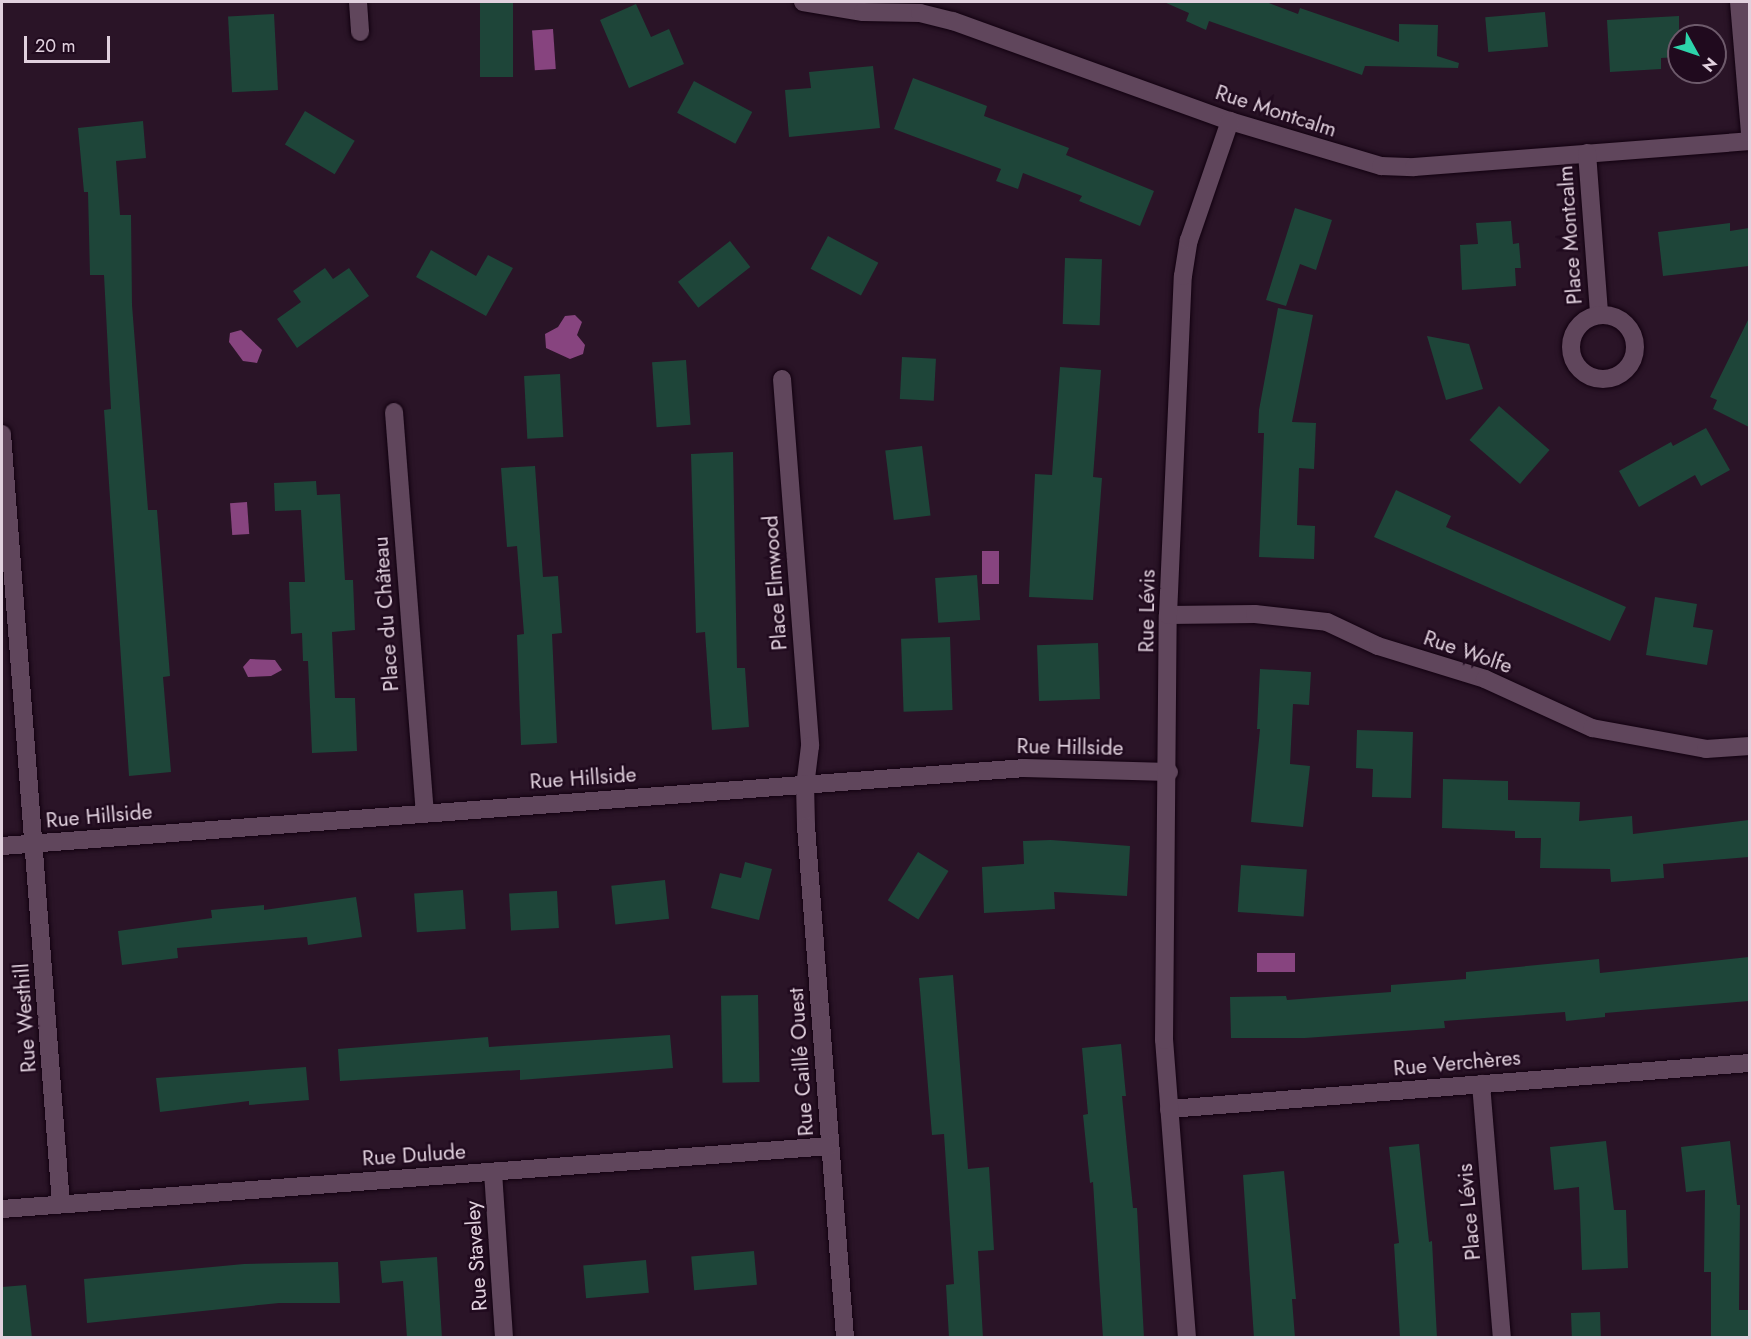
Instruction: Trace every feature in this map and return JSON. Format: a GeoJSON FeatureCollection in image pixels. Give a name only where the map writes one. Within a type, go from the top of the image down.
{"type":"FeatureCollection","features":[{"type":"Feature","properties":{"kind":"street"},"geometry":{"type":"LineString","coordinates":[[358,2],[360,32]]}},
{"type":"Feature","properties":{"kind":"street","name":"Rue Montcalm"},"geometry":{"type":"LineString","coordinates":[[803,2],[864,12],[920,13],[953,21],[1230,121],[1349,158],[1397,167],[1749,141]]}},
{"type":"Feature","properties":{"kind":"street"},"geometry":{"type":"LineString","coordinates":[[1739,2],[1749,134]]}},
{"type":"Feature","properties":{"kind":"street","name":"Rue Lévis"},"geometry":{"type":"LineString","coordinates":[[1168,1109],[1163,954],[1169,772],[1168,615],[1183,276],[1189,240],[1230,121]]}},
{"type":"Feature","properties":{"kind":"street","name":"Place Montcalm"},"geometry":{"type":"LineString","coordinates":[[1587,153],[1599,314]]}},
{"type":"Feature","properties":{"kind":"street","name":"Place Elmwood"},"geometry":{"type":"LineString","coordinates":[[782,379],[810,746],[805,784]]}},
{"type":"Feature","properties":{"kind":"street","name":"Place du Château"},"geometry":{"type":"LineString","coordinates":[[394,412],[425,813]]}},
{"type":"Feature","properties":{"kind":"street","name":"Rue Westhill"},"geometry":{"type":"LineString","coordinates":[[2,434],[61,1204]]}},
{"type":"Feature","properties":{"kind":"street","name":"Rue Wolfe"},"geometry":{"type":"LineString","coordinates":[[1168,615],[1255,614],[1327,622],[1378,646],[1485,679],[1592,728],[1706,749],[1749,746]]}},
{"type":"Feature","properties":{"kind":"street","name":"Rue Hillside"},"geometry":{"type":"LineString","coordinates":[[2,846],[1024,768],[1169,772]]}},
{"type":"Feature","properties":{"kind":"street","name":"Rue Caillé Ouest"},"geometry":{"type":"LineString","coordinates":[[805,784],[844,1338]]}},
{"type":"Feature","properties":{"kind":"street","name":"Rue Verchères"},"geometry":{"type":"LineString","coordinates":[[1168,1109],[1749,1063]]}},
{"type":"Feature","properties":{"kind":"street","name":"Place Lévis"},"geometry":{"type":"LineString","coordinates":[[1481,1084],[1502,1338]]}},
{"type":"Feature","properties":{"kind":"street"},"geometry":{"type":"LineString","coordinates":[[1168,1109],[1186,1338]]}},
{"type":"Feature","properties":{"kind":"street","name":"Rue Dulude"},"geometry":{"type":"LineString","coordinates":[[2,1209],[830,1146]]}},
{"type":"Feature","properties":{"kind":"street","name":"Rue Staveley"},"geometry":{"type":"LineString","coordinates":[[493,1172],[504,1338]]}},
{"type":"Feature","properties":{"kind":"shaded area"},"geometry":{"type":"Polygon","coordinates":[[[553,29],[556,69],[535,70],[532,30],[553,29]]]}},
{"type":"Feature","properties":{"kind":"shaded area"},"geometry":{"type":"Polygon","coordinates":[[[575,315],[582,322],[577,335],[585,345],[583,354],[570,359],[546,348],[545,334],[558,327],[565,316],[575,315]]]}},
{"type":"Feature","properties":{"kind":"shaded area"},"geometry":{"type":"Polygon","coordinates":[[[241,330],[262,350],[257,363],[243,361],[229,342],[230,333],[241,330]]]}},
{"type":"Feature","properties":{"kind":"shaded area"},"geometry":{"type":"Polygon","coordinates":[[[247,502],[249,534],[232,535],[230,503],[247,502]]]}},
{"type":"Feature","properties":{"kind":"shaded area"},"geometry":{"type":"Polygon","coordinates":[[[982,551],[999,551],[999,584],[982,584],[982,551]]]}},
{"type":"Feature","properties":{"kind":"shaded area"},"geometry":{"type":"Polygon","coordinates":[[[250,659],[275,660],[282,670],[271,676],[248,677],[243,667],[250,659]]]}},
{"type":"Feature","properties":{"kind":"shaded area"},"geometry":{"type":"Polygon","coordinates":[[[1257,953],[1295,953],[1295,972],[1257,972],[1257,953]]]}},
{"type":"Feature","properties":{"kind":"building"},"geometry":{"type":"Polygon","coordinates":[[[480,2],[513,2],[513,77],[480,77],[480,2]]]}},
{"type":"Feature","properties":{"kind":"building"},"geometry":{"type":"Polygon","coordinates":[[[1164,2],[1266,2],[1298,14],[1300,8],[1399,42],[1399,24],[1438,25],[1437,56],[1459,63],[1458,68],[1365,66],[1362,75],[1209,21],[1206,30],[1186,21],[1189,13],[1164,2]]]}},
{"type":"Feature","properties":{"kind":"building"},"geometry":{"type":"Polygon","coordinates":[[[636,4],[651,37],[669,29],[684,64],[629,88],[600,20],[636,4]]]}},
{"type":"Feature","properties":{"kind":"building"},"geometry":{"type":"Polygon","coordinates":[[[1545,12],[1548,47],[1488,52],[1485,17],[1545,12]]]}},
{"type":"Feature","properties":{"kind":"building"},"geometry":{"type":"Polygon","coordinates":[[[274,14],[278,90],[232,92],[228,16],[274,14]]]}},
{"type":"Feature","properties":{"kind":"building"},"geometry":{"type":"Polygon","coordinates":[[[1679,16],[1679,24],[1667,24],[1667,58],[1661,58],[1661,69],[1610,72],[1607,20],[1679,16]]]}},
{"type":"Feature","properties":{"kind":"building"},"geometry":{"type":"Polygon","coordinates":[[[873,66],[880,128],[789,137],[785,90],[811,88],[809,72],[873,66]]]}},
{"type":"Feature","properties":{"kind":"building"},"geometry":{"type":"Polygon","coordinates":[[[913,78],[987,106],[984,116],[1069,148],[1066,155],[1154,191],[1140,226],[1079,201],[1082,196],[1023,173],[1018,189],[996,181],[1001,169],[894,129],[913,78]]]}},
{"type":"Feature","properties":{"kind":"building"},"geometry":{"type":"Polygon","coordinates":[[[694,81],[752,112],[735,144],[677,113],[694,81]]]}},
{"type":"Feature","properties":{"kind":"building"},"geometry":{"type":"Polygon","coordinates":[[[305,111],[355,141],[335,174],[285,144],[305,111]]]}},
{"type":"Feature","properties":{"kind":"building"},"geometry":{"type":"Polygon","coordinates":[[[143,121],[146,158],[116,161],[120,215],[131,215],[132,305],[148,510],[157,510],[170,676],[163,677],[171,772],[129,776],[104,410],[111,409],[104,275],[90,275],[88,192],[84,192],[78,128],[143,121]]]}},
{"type":"Feature","properties":{"kind":"building"},"geometry":{"type":"Polygon","coordinates":[[[1295,208],[1332,220],[1316,270],[1300,264],[1286,306],[1266,300],[1295,208]]]}},
{"type":"Feature","properties":{"kind":"building"},"geometry":{"type":"Polygon","coordinates":[[[1511,221],[1513,244],[1519,243],[1521,268],[1515,268],[1516,286],[1462,290],[1460,245],[1478,244],[1476,223],[1511,221]]]}},
{"type":"Feature","properties":{"kind":"building"},"geometry":{"type":"Polygon","coordinates":[[[1730,223],[1730,231],[1749,228],[1749,266],[1663,276],[1658,232],[1730,223]]]}},
{"type":"Feature","properties":{"kind":"building"},"geometry":{"type":"Polygon","coordinates":[[[828,236],[878,263],[861,295],[811,269],[828,236]]]}},
{"type":"Feature","properties":{"kind":"building"},"geometry":{"type":"Polygon","coordinates":[[[730,241],[750,267],[698,308],[678,282],[730,241]]]}},
{"type":"Feature","properties":{"kind":"building"},"geometry":{"type":"Polygon","coordinates":[[[431,250],[476,276],[488,255],[513,268],[486,316],[416,277],[431,250]]]}},
{"type":"Feature","properties":{"kind":"building"},"geometry":{"type":"Polygon","coordinates":[[[1065,258],[1102,259],[1100,325],[1063,324],[1065,258]]]}},
{"type":"Feature","properties":{"kind":"building"},"geometry":{"type":"Polygon","coordinates":[[[325,268],[333,279],[349,268],[369,296],[297,348],[277,319],[301,302],[293,291],[325,268]]]}},
{"type":"Feature","properties":{"kind":"building"},"geometry":{"type":"Polygon","coordinates":[[[1278,308],[1313,315],[1292,422],[1316,423],[1314,469],[1299,468],[1297,525],[1315,526],[1314,559],[1259,557],[1264,433],[1258,433],[1259,410],[1278,308]]]}},
{"type":"Feature","properties":{"kind":"building"},"geometry":{"type":"Polygon","coordinates":[[[1749,318],[1749,427],[1713,409],[1717,400],[1710,397],[1749,318]]]}},
{"type":"Feature","properties":{"kind":"building"},"geometry":{"type":"Polygon","coordinates":[[[1427,336],[1469,344],[1483,389],[1446,400],[1427,336]]]}},
{"type":"Feature","properties":{"kind":"building"},"geometry":{"type":"Polygon","coordinates":[[[902,357],[936,359],[934,401],[900,399],[902,357]]]}},
{"type":"Feature","properties":{"kind":"building"},"geometry":{"type":"Polygon","coordinates":[[[686,360],[691,425],[657,427],[652,362],[686,360]]]}},
{"type":"Feature","properties":{"kind":"building"},"geometry":{"type":"Polygon","coordinates":[[[1060,367],[1101,370],[1093,477],[1102,478],[1093,600],[1029,597],[1035,474],[1052,475],[1060,367]]]}},
{"type":"Feature","properties":{"kind":"building"},"geometry":{"type":"Polygon","coordinates":[[[560,374],[563,437],[527,439],[524,376],[560,374]]]}},
{"type":"Feature","properties":{"kind":"building"},"geometry":{"type":"Polygon","coordinates":[[[1499,406],[1550,450],[1520,484],[1469,440],[1499,406]]]}},
{"type":"Feature","properties":{"kind":"building"},"geometry":{"type":"Polygon","coordinates":[[[1706,428],[1730,470],[1701,486],[1695,475],[1639,507],[1619,471],[1671,442],[1673,446],[1706,428]]]}},
{"type":"Feature","properties":{"kind":"building"},"geometry":{"type":"Polygon","coordinates":[[[922,446],[931,515],[894,520],[885,451],[922,446]]]}},
{"type":"Feature","properties":{"kind":"building"},"geometry":{"type":"Polygon","coordinates":[[[733,452],[737,668],[745,668],[749,727],[712,730],[705,632],[696,633],[691,454],[733,452]]]}},
{"type":"Feature","properties":{"kind":"building"},"geometry":{"type":"Polygon","coordinates":[[[535,466],[543,577],[558,576],[562,633],[552,634],[557,743],[521,745],[517,635],[524,634],[517,546],[507,547],[501,468],[535,466]]]}},
{"type":"Feature","properties":{"kind":"building"},"geometry":{"type":"Polygon","coordinates":[[[316,481],[317,495],[340,494],[345,580],[353,580],[355,630],[332,632],[335,698],[355,698],[357,751],[312,753],[308,661],[303,661],[302,633],[291,634],[289,582],[305,582],[301,510],[275,511],[274,483],[316,481]]]}},
{"type":"Feature","properties":{"kind":"building"},"geometry":{"type":"Polygon","coordinates":[[[1396,490],[1451,516],[1446,527],[1626,607],[1610,641],[1374,537],[1396,490]]]}},
{"type":"Feature","properties":{"kind":"building"},"geometry":{"type":"Polygon","coordinates":[[[977,575],[980,620],[938,623],[935,578],[977,575]]]}},
{"type":"Feature","properties":{"kind":"building"},"geometry":{"type":"Polygon","coordinates":[[[1655,597],[1697,604],[1693,627],[1713,630],[1707,665],[1646,655],[1655,597]]]}},
{"type":"Feature","properties":{"kind":"building"},"geometry":{"type":"Polygon","coordinates":[[[950,637],[953,710],[904,712],[901,639],[950,637]]]}},
{"type":"Feature","properties":{"kind":"building"},"geometry":{"type":"Polygon","coordinates":[[[1098,643],[1100,699],[1039,701],[1037,645],[1098,643]]]}},
{"type":"Feature","properties":{"kind":"building"},"geometry":{"type":"Polygon","coordinates":[[[1260,669],[1311,672],[1309,705],[1293,704],[1290,764],[1310,766],[1303,827],[1251,822],[1260,729],[1257,729],[1260,669]]]}},
{"type":"Feature","properties":{"kind":"building"},"geometry":{"type":"Polygon","coordinates":[[[1357,730],[1413,732],[1411,798],[1372,797],[1373,769],[1356,768],[1357,730]]]}},
{"type":"Feature","properties":{"kind":"building"},"geometry":{"type":"Polygon","coordinates":[[[1443,779],[1508,781],[1508,800],[1580,802],[1579,821],[1632,816],[1633,834],[1749,820],[1749,857],[1663,864],[1664,878],[1611,882],[1610,869],[1540,868],[1541,838],[1515,838],[1515,831],[1442,828],[1443,779]]]}},
{"type":"Feature","properties":{"kind":"building"},"geometry":{"type":"Polygon","coordinates":[[[1051,840],[1130,846],[1127,896],[1054,892],[1055,909],[984,913],[982,867],[1024,864],[1023,841],[1051,840]]]}},
{"type":"Feature","properties":{"kind":"building"},"geometry":{"type":"Polygon","coordinates":[[[918,852],[949,871],[918,919],[888,900],[918,852]]]}},
{"type":"Feature","properties":{"kind":"building"},"geometry":{"type":"Polygon","coordinates":[[[745,862],[772,869],[759,920],[711,908],[720,873],[741,878],[745,862]]]}},
{"type":"Feature","properties":{"kind":"building"},"geometry":{"type":"Polygon","coordinates":[[[1241,865],[1307,870],[1304,916],[1238,912],[1241,865]]]}},
{"type":"Feature","properties":{"kind":"building"},"geometry":{"type":"Polygon","coordinates":[[[665,880],[669,919],[615,924],[611,886],[665,880]]]}},
{"type":"Feature","properties":{"kind":"building"},"geometry":{"type":"Polygon","coordinates":[[[463,890],[466,929],[417,932],[414,893],[463,890]]]}},
{"type":"Feature","properties":{"kind":"building"},"geometry":{"type":"Polygon","coordinates":[[[557,891],[559,928],[511,930],[509,894],[557,891]]]}},
{"type":"Feature","properties":{"kind":"building"},"geometry":{"type":"Polygon","coordinates":[[[356,897],[362,937],[308,945],[307,937],[177,948],[178,958],[122,965],[118,931],[212,918],[211,910],[264,905],[264,910],[356,897]]]}},
{"type":"Feature","properties":{"kind":"building"},"geometry":{"type":"Polygon","coordinates":[[[1749,957],[1749,1001],[1605,1013],[1605,1017],[1566,1021],[1565,1012],[1444,1021],[1445,1028],[1305,1038],[1231,1038],[1230,997],[1286,996],[1287,1000],[1391,992],[1391,985],[1466,979],[1466,972],[1599,959],[1600,973],[1749,957]]]}},
{"type":"Feature","properties":{"kind":"building"},"geometry":{"type":"Polygon","coordinates":[[[953,975],[968,1169],[989,1167],[994,1250],[978,1251],[983,1338],[949,1338],[946,1285],[954,1284],[944,1134],[932,1135],[919,978],[953,975]]]}},
{"type":"Feature","properties":{"kind":"building"},"geometry":{"type":"Polygon","coordinates":[[[758,995],[760,1082],[723,1083],[721,996],[758,995]]]}},
{"type":"Feature","properties":{"kind":"building"},"geometry":{"type":"Polygon","coordinates":[[[670,1035],[673,1068],[520,1080],[520,1070],[340,1081],[338,1049],[488,1037],[489,1047],[670,1035]]]}},
{"type":"Feature","properties":{"kind":"building"},"geometry":{"type":"Polygon","coordinates":[[[1121,1044],[1126,1096],[1122,1096],[1133,1208],[1137,1208],[1144,1338],[1103,1338],[1093,1182],[1090,1183],[1083,1115],[1088,1114],[1082,1048],[1121,1044]]]}},
{"type":"Feature","properties":{"kind":"building"},"geometry":{"type":"Polygon","coordinates":[[[306,1067],[309,1100],[249,1105],[249,1101],[160,1112],[156,1078],[306,1067]]]}},
{"type":"Feature","properties":{"kind":"building"},"geometry":{"type":"Polygon","coordinates":[[[1606,1141],[1614,1210],[1626,1210],[1628,1268],[1582,1270],[1579,1187],[1554,1190],[1550,1147],[1606,1141]]]}},
{"type":"Feature","properties":{"kind":"building"},"geometry":{"type":"Polygon","coordinates":[[[1730,1141],[1737,1205],[1740,1205],[1739,1310],[1749,1310],[1749,1338],[1711,1338],[1711,1272],[1704,1272],[1705,1190],[1686,1192],[1681,1147],[1730,1141]]]}},
{"type":"Feature","properties":{"kind":"building"},"geometry":{"type":"Polygon","coordinates":[[[1419,1144],[1429,1242],[1432,1241],[1437,1338],[1400,1338],[1394,1244],[1399,1243],[1389,1147],[1419,1144]]]}},
{"type":"Feature","properties":{"kind":"building"},"geometry":{"type":"Polygon","coordinates":[[[1284,1171],[1296,1299],[1292,1299],[1295,1338],[1254,1338],[1243,1175],[1284,1171]]]}},
{"type":"Feature","properties":{"kind":"building"},"geometry":{"type":"Polygon","coordinates":[[[754,1251],[757,1285],[694,1290],[691,1256],[754,1251]]]}},
{"type":"Feature","properties":{"kind":"building"},"geometry":{"type":"Polygon","coordinates":[[[437,1257],[442,1338],[407,1338],[403,1281],[382,1283],[380,1261],[437,1257]]]}},
{"type":"Feature","properties":{"kind":"building"},"geometry":{"type":"Polygon","coordinates":[[[646,1260],[649,1293],[586,1298],[583,1265],[646,1260]]]}},
{"type":"Feature","properties":{"kind":"building"},"geometry":{"type":"Polygon","coordinates":[[[338,1262],[340,1303],[279,1303],[87,1323],[84,1279],[244,1264],[338,1262]]]}},
{"type":"Feature","properties":{"kind":"building"},"geometry":{"type":"Polygon","coordinates":[[[26,1285],[32,1338],[2,1338],[2,1287],[26,1285]]]}},
{"type":"Feature","properties":{"kind":"building"},"geometry":{"type":"Polygon","coordinates":[[[1600,1312],[1601,1338],[1572,1338],[1571,1313],[1600,1312]]]}}]}
